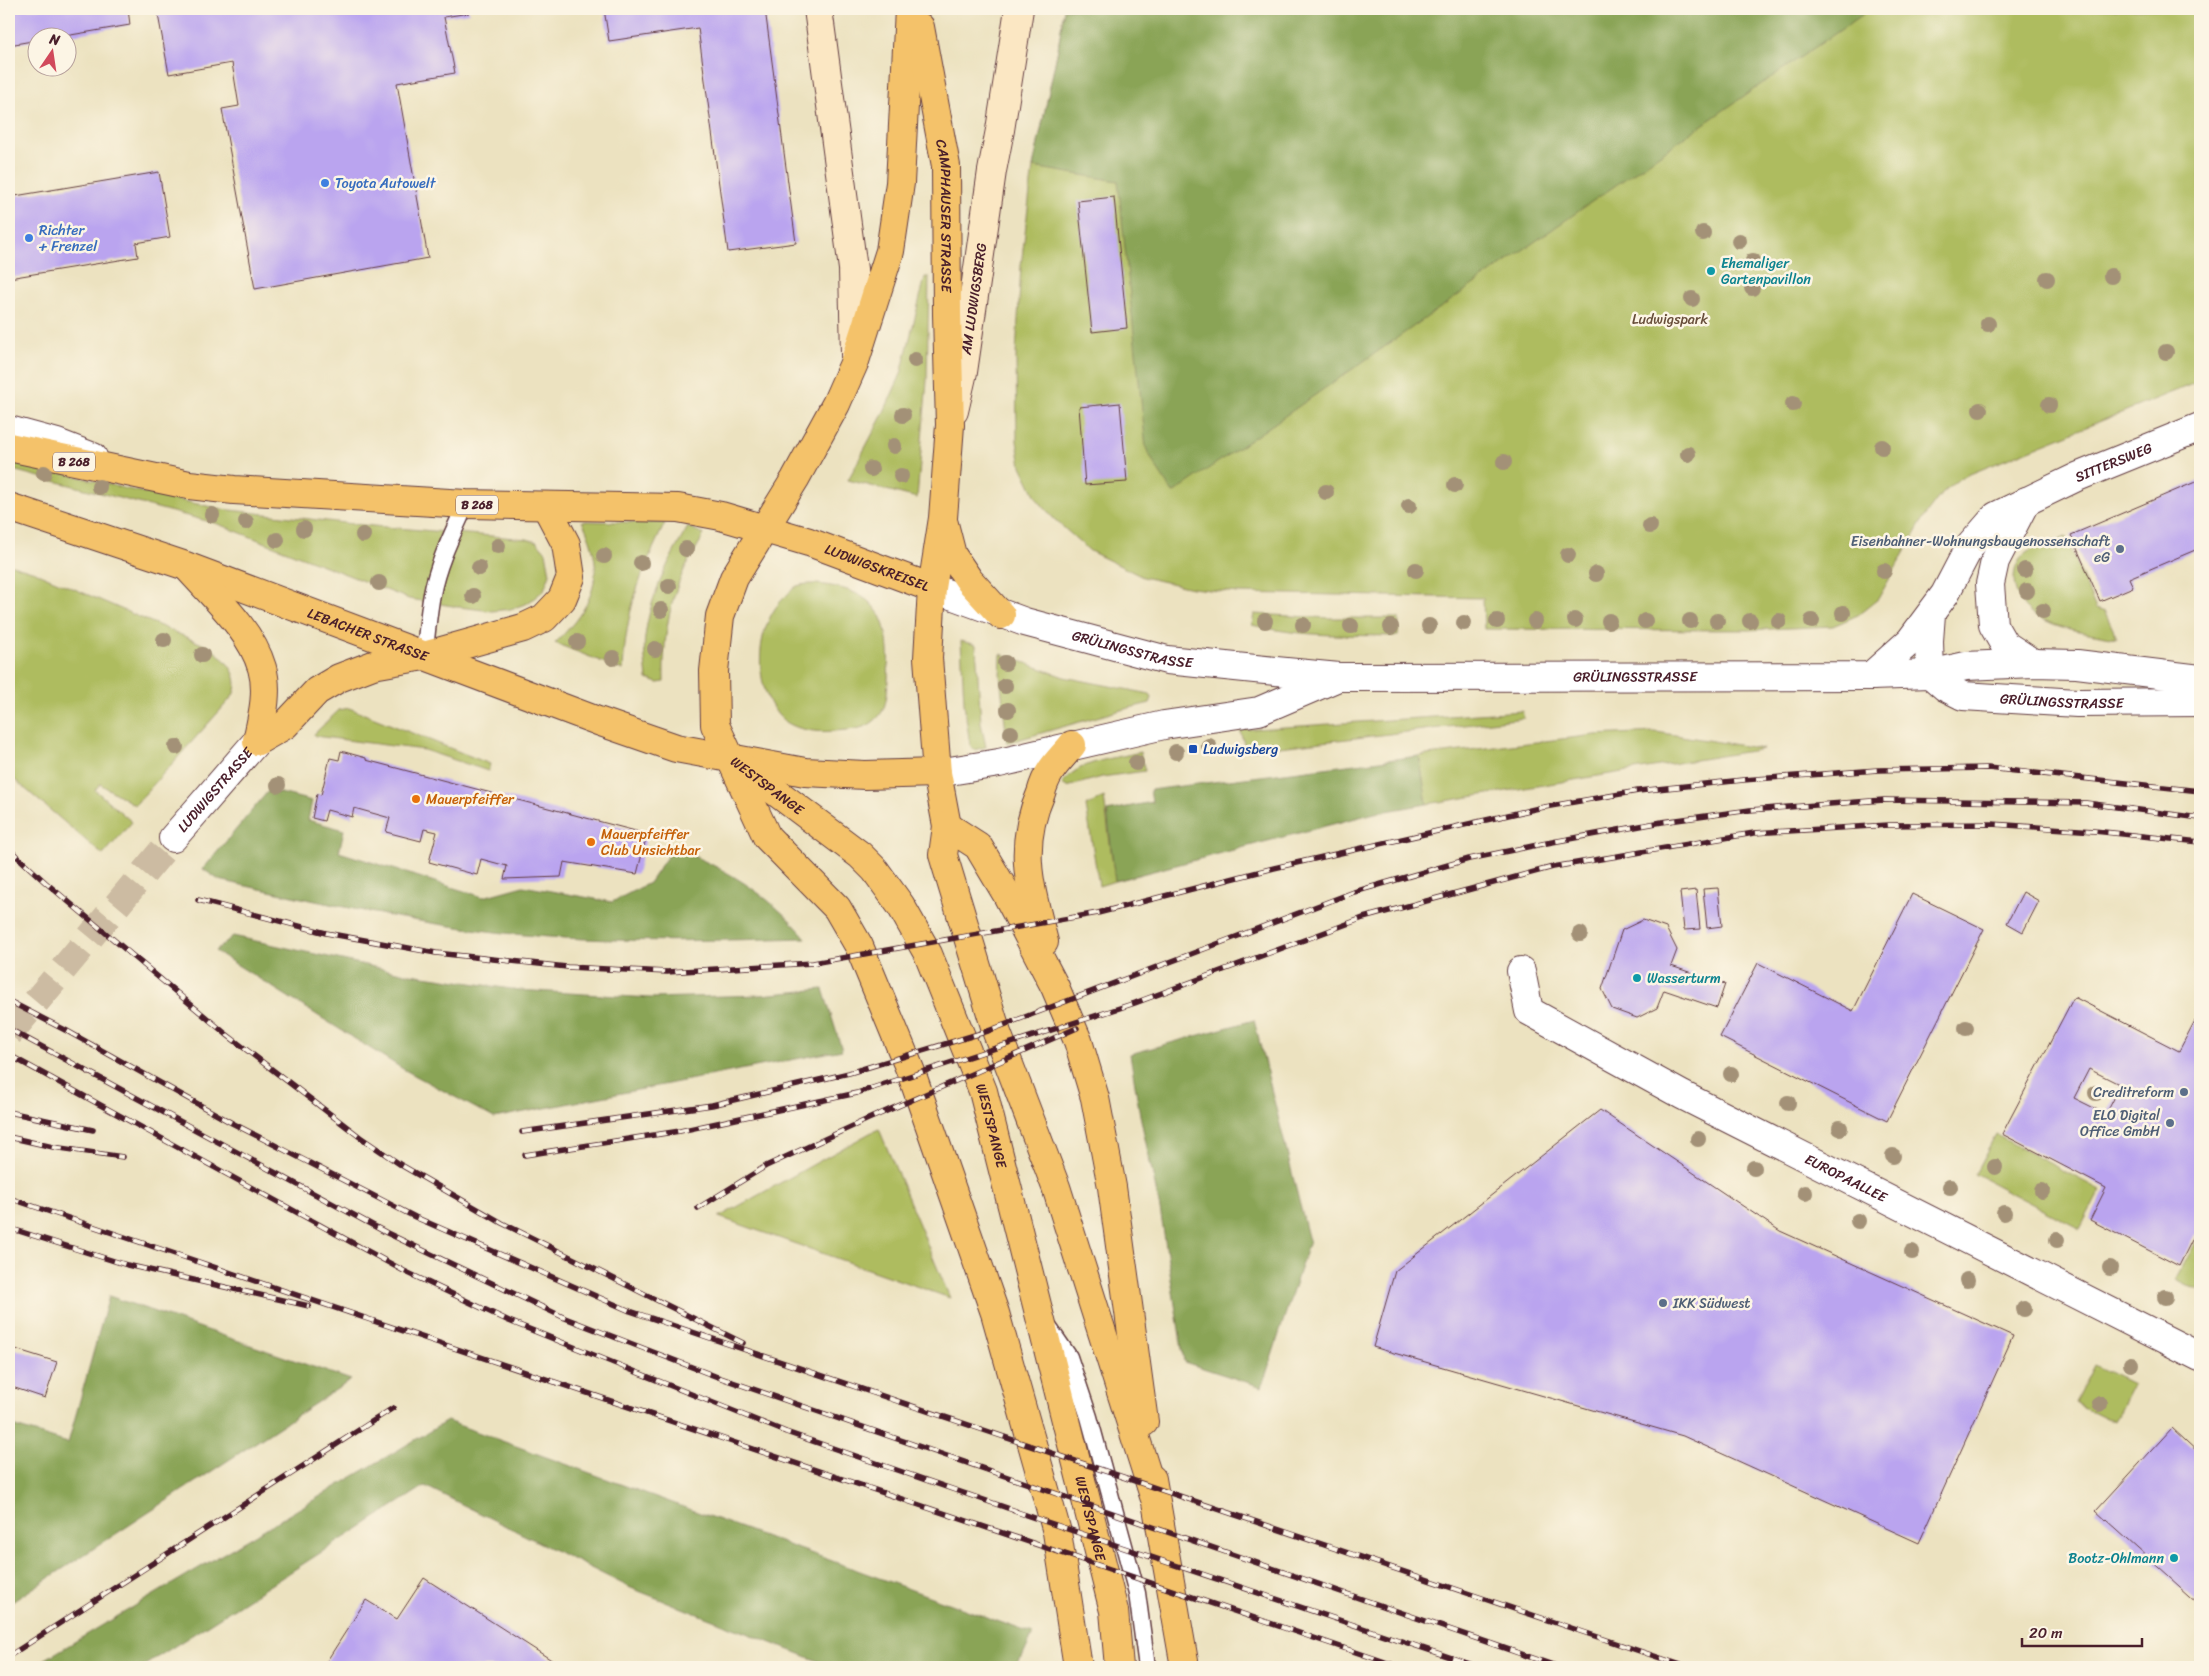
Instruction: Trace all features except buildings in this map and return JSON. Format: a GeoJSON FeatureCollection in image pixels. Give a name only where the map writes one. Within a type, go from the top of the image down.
{"type":"FeatureCollection","features":[{"type":"Feature","properties":{"kind":"main road"},"geometry":{"type":"LineString","coordinates":[[818,9],[853,269],[855,361]]}},
{"type":"Feature","properties":{"kind":"main road"},"geometry":{"type":"LineString","coordinates":[[909,9],[902,166],[890,252],[855,361],[836,404],[804,462],[734,578],[720,616],[714,671],[715,725],[728,757],[805,772],[865,775],[937,773],[947,826],[943,855],[980,980],[997,1033],[1056,1187],[1154,1496]]}},
{"type":"Feature","properties":{"kind":"main road","name":"CAMPHAUSER STRASSE"},"geometry":{"type":"LineString","coordinates":[[918,9],[928,76],[946,166],[950,424]]}},
{"type":"Feature","properties":{"kind":"main road","name":"AM LUDWIGSBERG"},"geometry":{"type":"LineString","coordinates":[[932,588],[943,518],[950,424],[963,372],[992,171],[1019,9]]}},
{"type":"Feature","properties":{"kind":"main road","name":"B 268"},"geometry":{"type":"LineString","coordinates":[[9,448],[190,485],[234,490],[466,504],[678,508],[721,516],[763,528]]}},
{"type":"Feature","properties":{"kind":"main road"},"geometry":{"type":"LineString","coordinates":[[256,741],[284,725],[317,691],[339,678],[373,664],[424,656],[523,628],[544,618],[562,599],[571,577],[566,544],[546,506]]}},
{"type":"Feature","properties":{"kind":"main road","name":"LEBACHER STRASSE"},"geometry":{"type":"LineString","coordinates":[[9,507],[186,566],[598,721],[676,748],[728,757]]}},
{"type":"Feature","properties":{"kind":"main road"},"geometry":{"type":"LineString","coordinates":[[943,518],[952,554],[969,580],[1001,615]]}},
{"type":"Feature","properties":{"kind":"main road","name":"LUDWIGSKREISEL"},"geometry":{"type":"LineString","coordinates":[[763,528],[837,552],[932,588],[928,658],[937,773]]}},
{"type":"Feature","properties":{"kind":"main road"},"geometry":{"type":"LineString","coordinates":[[186,566],[243,629],[262,668],[264,709],[256,741]]}},
{"type":"Feature","properties":{"kind":"main road"},"geometry":{"type":"LineString","coordinates":[[1056,987],[1032,896],[1027,835],[1032,814],[1049,772],[1072,745]]}},
{"type":"Feature","properties":{"kind":"main road","name":"WESTSPANGE"},"geometry":{"type":"LineString","coordinates":[[728,757],[860,855],[875,870],[906,914],[928,954],[983,1091],[1114,1611],[1119,1667]]}},
{"type":"Feature","properties":{"kind":"main road","name":"WESTSPANGE"},"geometry":{"type":"LineString","coordinates":[[728,757],[768,837],[837,908],[859,946],[911,1072],[995,1313],[1057,1532],[1078,1667]]}},
{"type":"Feature","properties":{"kind":"main road"},"geometry":{"type":"LineString","coordinates":[[947,826],[978,846],[1006,893],[1056,987],[1078,1041],[1096,1098],[1112,1187],[1154,1496],[1185,1667]]}},
{"type":"Feature","properties":{"kind":"street","name":"SITTERSWEG"},"geometry":{"type":"LineString","coordinates":[[1871,676],[1910,641],[1945,594],[1970,546],[1996,516],[2077,477],[2200,427]]}},
{"type":"Feature","properties":{"kind":"street"},"geometry":{"type":"LineString","coordinates":[[9,430],[57,443],[139,475]]}},
{"type":"Feature","properties":{"kind":"street"},"geometry":{"type":"LineString","coordinates":[[1966,666],[1984,647],[1993,626],[1990,584],[1996,561],[2026,501]]}},
{"type":"Feature","properties":{"kind":"street","name":"GRÜLINGSSTRASSE"},"geometry":{"type":"LineString","coordinates":[[932,588],[1001,615],[1067,635],[1167,660],[1339,677],[1871,676],[1930,674],[1966,666],[2033,663],[2077,664],[2200,679]]}},
{"type":"Feature","properties":{"kind":"street"},"geometry":{"type":"LineString","coordinates":[[1930,674],[1929,642],[1931,614]]}},
{"type":"Feature","properties":{"kind":"street"},"geometry":{"type":"LineString","coordinates":[[1993,626],[2004,644],[2033,663]]}},
{"type":"Feature","properties":{"kind":"street","name":"GRÜLINGSSTRASSE"},"geometry":{"type":"LineString","coordinates":[[1930,674],[1945,687],[1963,696],[2077,703],[2200,702]]}},
{"type":"Feature","properties":{"kind":"street","name":"GRÜLINGSSTRASSE"},"geometry":{"type":"LineString","coordinates":[[937,773],[999,763],[1164,725],[1259,711],[1339,677]]}},
{"type":"Feature","properties":{"kind":"street","name":"LUDWIGSTRASSE"},"geometry":{"type":"LineString","coordinates":[[173,838],[256,741]]}},
{"type":"Feature","properties":{"kind":"street","name":"EUROPAALLEE"},"geometry":{"type":"LineString","coordinates":[[1520,971],[1529,1011],[1682,1095],[2200,1357]]}},
{"type":"Feature","properties":{"kind":"lane"},"geometry":{"type":"LineString","coordinates":[[424,656],[432,594],[438,572],[447,545],[466,504]]}},
{"type":"Feature","properties":{"kind":"lane"},"geometry":{"type":"LineString","coordinates":[[1039,1313],[1069,1357],[1089,1417],[1137,1592],[1147,1667]]}},
{"type":"Feature","properties":{"kind":"green space","name":"Ludwigspark"},"geometry":{"type":"Polygon","coordinates":[[[1064,9],[2200,9],[2200,381],[1960,478],[1942,493],[1926,514],[1878,599],[1858,615],[1833,626],[1749,630],[1484,629],[1483,598],[1238,593],[1192,588],[1143,577],[1090,551],[1054,519],[1037,499],[1021,466],[1017,441],[1016,354],[1021,266],[1033,167],[1058,49],[1064,9]]]}},
{"type":"Feature","properties":{"kind":"green space"},"geometry":{"type":"Polygon","coordinates":[[[1064,9],[1871,9],[1173,493],[1146,448],[1118,181],[1033,167],[1058,49],[1064,9]]]}},
{"type":"Feature","properties":{"kind":"green space"},"geometry":{"type":"Polygon","coordinates":[[[925,277],[929,277],[927,381],[917,498],[848,480],[883,414],[901,374],[925,277]]]}},
{"type":"Feature","properties":{"kind":"green space"},"geometry":{"type":"Polygon","coordinates":[[[9,459],[127,489],[221,509],[362,525],[527,539],[537,542],[546,552],[550,574],[544,590],[528,603],[511,609],[492,611],[409,599],[218,524],[9,469],[9,459]]]}},
{"type":"Feature","properties":{"kind":"green space"},"geometry":{"type":"Polygon","coordinates":[[[582,521],[665,523],[635,594],[627,629],[623,670],[555,643],[579,615],[588,601],[593,587],[594,557],[590,540],[582,521]]]}},
{"type":"Feature","properties":{"kind":"green space"},"geometry":{"type":"Polygon","coordinates":[[[688,527],[704,534],[687,564],[674,595],[664,652],[664,682],[658,683],[647,679],[644,647],[647,622],[661,579],[688,527]]]}},
{"type":"Feature","properties":{"kind":"green space"},"geometry":{"type":"Polygon","coordinates":[[[2066,537],[2096,609],[2105,612],[2117,638],[2075,630],[2044,620],[2028,610],[2017,595],[2014,577],[2019,560],[2026,553],[2040,546],[2066,537]]]}},
{"type":"Feature","properties":{"kind":"green space"},"geometry":{"type":"Polygon","coordinates":[[[9,564],[35,572],[209,647],[230,667],[235,679],[236,686],[231,698],[135,805],[100,784],[95,790],[132,822],[103,855],[9,775],[9,564]]]}},
{"type":"Feature","properties":{"kind":"green space"},"geometry":{"type":"Polygon","coordinates":[[[816,584],[838,587],[855,593],[868,601],[884,625],[888,659],[886,702],[878,717],[870,724],[860,728],[827,732],[797,727],[783,720],[778,715],[764,687],[761,654],[763,637],[768,621],[776,608],[794,588],[801,585],[816,584]]]}},
{"type":"Feature","properties":{"kind":"green space"},"geometry":{"type":"Polygon","coordinates":[[[1254,614],[1330,618],[1399,618],[1398,636],[1325,635],[1288,632],[1252,625],[1254,614]]]}},
{"type":"Feature","properties":{"kind":"green space"},"geometry":{"type":"Polygon","coordinates":[[[961,641],[976,645],[981,723],[986,747],[974,750],[970,745],[964,703],[961,641]]]}},
{"type":"Feature","properties":{"kind":"green space"},"geometry":{"type":"Polygon","coordinates":[[[1001,654],[1064,677],[1150,694],[1152,698],[1150,703],[1007,743],[1000,675],[1001,654]]]}},
{"type":"Feature","properties":{"kind":"green space"},"geometry":{"type":"Polygon","coordinates":[[[349,708],[490,764],[488,771],[424,750],[315,736],[314,734],[339,710],[349,708]]]}},
{"type":"Feature","properties":{"kind":"green space"},"geometry":{"type":"Polygon","coordinates":[[[1522,711],[1524,718],[1246,751],[1240,730],[1522,711]]]}},
{"type":"Feature","properties":{"kind":"green space"},"geometry":{"type":"Polygon","coordinates":[[[1656,732],[1763,749],[1427,804],[1419,756],[1595,735],[1656,732]]]}},
{"type":"Feature","properties":{"kind":"green space"},"geometry":{"type":"Polygon","coordinates":[[[1140,752],[1145,771],[1102,777],[1067,787],[1062,784],[1069,776],[1087,765],[1140,752]]]}},
{"type":"Feature","properties":{"kind":"green space"},"geometry":{"type":"Polygon","coordinates":[[[1419,756],[1427,804],[1375,813],[1115,881],[1107,811],[1152,802],[1150,790],[1419,756]]]}},
{"type":"Feature","properties":{"kind":"green space"},"geometry":{"type":"Polygon","coordinates":[[[269,790],[312,801],[308,820],[344,830],[339,852],[483,897],[523,886],[612,902],[649,883],[673,848],[711,864],[746,884],[777,908],[806,938],[650,941],[534,936],[390,916],[219,880],[203,869],[269,790]]]}},
{"type":"Feature","properties":{"kind":"green space"},"geometry":{"type":"Polygon","coordinates":[[[1104,797],[1115,881],[1099,886],[1086,806],[1104,797]]]}},
{"type":"Feature","properties":{"kind":"green space"},"geometry":{"type":"Polygon","coordinates":[[[233,936],[397,972],[518,990],[651,998],[761,995],[823,989],[842,1050],[494,1118],[403,1069],[215,951],[233,936]]]}},
{"type":"Feature","properties":{"kind":"green space"},"geometry":{"type":"Polygon","coordinates":[[[1254,1020],[1309,1241],[1262,1387],[1184,1362],[1160,1209],[1140,1115],[1130,1054],[1254,1020]]]}},
{"type":"Feature","properties":{"kind":"green space"},"geometry":{"type":"Polygon","coordinates":[[[879,1129],[950,1298],[719,1217],[879,1129]]]}},
{"type":"Feature","properties":{"kind":"green space"},"geometry":{"type":"Polygon","coordinates":[[[1996,1135],[2100,1190],[2080,1229],[1975,1174],[1996,1135]]]}},
{"type":"Feature","properties":{"kind":"green space"},"geometry":{"type":"Polygon","coordinates":[[[2197,1240],[2200,1242],[2200,1291],[2176,1279],[2197,1240]]]}},
{"type":"Feature","properties":{"kind":"green space"},"geometry":{"type":"Polygon","coordinates":[[[109,1296],[351,1380],[9,1604],[9,1425],[68,1443],[109,1296]]]}},
{"type":"Feature","properties":{"kind":"green space"},"geometry":{"type":"Polygon","coordinates":[[[2094,1365],[2133,1384],[2114,1422],[2075,1403],[2094,1365]]]}},
{"type":"Feature","properties":{"kind":"green space"},"geometry":{"type":"Polygon","coordinates":[[[447,1421],[1033,1634],[1022,1658],[1014,1667],[833,1667],[631,1588],[425,1486],[142,1667],[32,1667],[447,1421]]]}},
{"type":"Feature","properties":{"kind":"tunnel"},"geometry":{"type":"LineString","coordinates":[[9,1034],[173,838]]}},
{"type":"Feature","properties":{"kind":"railway"},"geometry":{"type":"LineString","coordinates":[[198,900],[326,933],[436,953],[567,967],[667,972],[813,963],[1098,913],[1274,868],[1539,808],[1638,791],[1743,780],[1878,770],[1988,768],[2200,791]]}},
{"type":"Feature","properties":{"kind":"railway"},"geometry":{"type":"LineString","coordinates":[[522,1132],[712,1105],[849,1073],[988,1031],[1354,892],[1469,859],[1547,843],[1662,822],[1750,810],[1884,800],[2086,803],[2200,818]]}},
{"type":"Feature","properties":{"kind":"railway"},"geometry":{"type":"LineString","coordinates":[[525,1155],[680,1131],[857,1093],[1135,1003],[1363,918],[1553,867],[1754,833],[1889,825],[1992,824],[2094,831],[2200,842]]}},
{"type":"Feature","properties":{"kind":"railway"},"geometry":{"type":"LineString","coordinates":[[9,849],[45,882],[226,1034],[360,1137],[401,1165],[502,1223],[743,1343]]}},
{"type":"Feature","properties":{"kind":"railway"},"geometry":{"type":"LineString","coordinates":[[9,1001],[67,1031],[232,1123],[415,1217],[630,1311],[1687,1667]]}},
{"type":"Feature","properties":{"kind":"railway"},"geometry":{"type":"LineString","coordinates":[[698,1208],[766,1166],[1077,1028]]}},
{"type":"Feature","properties":{"kind":"railway"},"geometry":{"type":"LineString","coordinates":[[9,1029],[387,1233],[565,1318],[715,1376],[1559,1667]]}},
{"type":"Feature","properties":{"kind":"railway"},"geometry":{"type":"LineString","coordinates":[[9,1055],[404,1271],[509,1321],[786,1432],[1016,1511]]}},
{"type":"Feature","properties":{"kind":"railway"},"geometry":{"type":"LineString","coordinates":[[9,1112],[93,1130]]}},
{"type":"Feature","properties":{"kind":"railway"},"geometry":{"type":"LineString","coordinates":[[9,1137],[53,1147],[123,1157]]}},
{"type":"Feature","properties":{"kind":"railway"},"geometry":{"type":"LineString","coordinates":[[9,1198],[1400,1667]]}},
{"type":"Feature","properties":{"kind":"railway"},"geometry":{"type":"LineString","coordinates":[[9,1228],[127,1265],[309,1306]]}},
{"type":"Feature","properties":{"kind":"railway"},"geometry":{"type":"LineString","coordinates":[[9,1656],[393,1408]]}},
{"type":"Feature","properties":{"kind":"railway"},"geometry":{"type":"LineString","coordinates":[[1014,1511],[1479,1667]]}},
{"type":"Feature","properties":{"kind":"place","name":"Toyota Autowelt"},"geometry":{"type":"Point","coordinates":[325,183]}},
{"type":"Feature","properties":{"kind":"place","name":"Richter + Frenzel"},"geometry":{"type":"Point","coordinates":[29,238]}},
{"type":"Feature","properties":{"kind":"place","name":"Ehemaliger Gartenpavillon"},"geometry":{"type":"Point","coordinates":[1711,271]}},
{"type":"Feature","properties":{"kind":"place","name":"Eisenbahner-Wohnungsbaugenossenschaft eG"},"geometry":{"type":"Point","coordinates":[2120,549]}},
{"type":"Feature","properties":{"kind":"place","name":"Ludwigsberg"},"geometry":{"type":"Point","coordinates":[1193,749]}},
{"type":"Feature","properties":{"kind":"place","name":"Mauerpfeiffer"},"geometry":{"type":"Point","coordinates":[416,799]}},
{"type":"Feature","properties":{"kind":"place","name":"Mauerpfeiffer Club Unsichtbar"},"geometry":{"type":"Point","coordinates":[591,842]}},
{"type":"Feature","properties":{"kind":"place","name":"Wasserturm"},"geometry":{"type":"Point","coordinates":[1637,978]}},
{"type":"Feature","properties":{"kind":"place","name":"Creditreform"},"geometry":{"type":"Point","coordinates":[2184,1092]}},
{"type":"Feature","properties":{"kind":"place","name":"ELO Digital Office GmbH"},"geometry":{"type":"Point","coordinates":[2170,1123]}},
{"type":"Feature","properties":{"kind":"place","name":"IKK Südwest"},"geometry":{"type":"Point","coordinates":[1663,1303]}},
{"type":"Feature","properties":{"kind":"place","name":"Bootz-Ohlmann"},"geometry":{"type":"Point","coordinates":[2174,1558]}}]}
